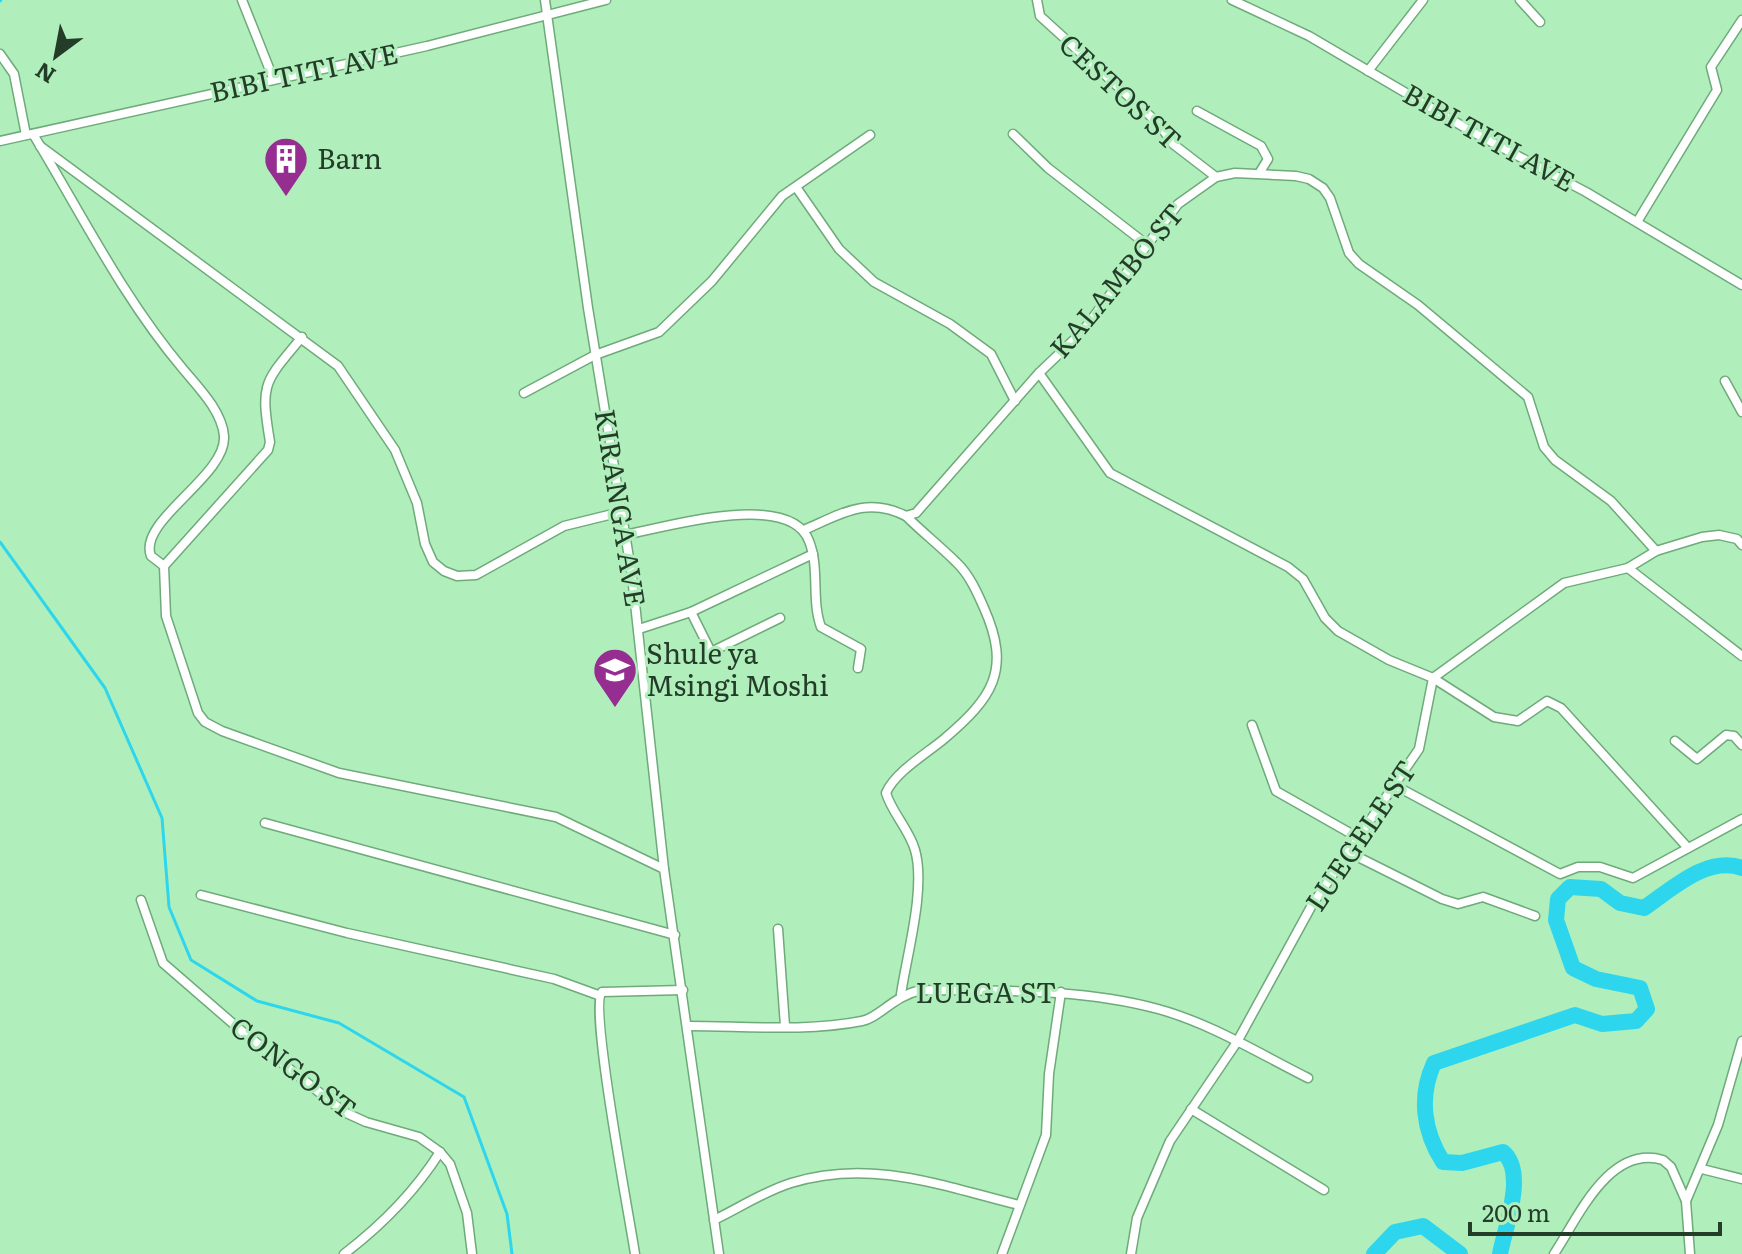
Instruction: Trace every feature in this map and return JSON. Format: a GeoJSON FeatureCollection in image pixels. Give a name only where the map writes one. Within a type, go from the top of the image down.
{"type":"FeatureCollection","features":[{"type":"Feature","properties":{"kind":"street"},"geometry":{"type":"LineString","coordinates":[[242,0],[273,78]]}},
{"type":"Feature","properties":{"kind":"street","name":"KIRANGA AVE"},"geometry":{"type":"LineString","coordinates":[[545,0],[595,355],[639,629],[664,869],[719,1254]]}},
{"type":"Feature","properties":{"kind":"street","name":"BIBI TITI AVE"},"geometry":{"type":"LineString","coordinates":[[0,141],[427,46],[606,0]]}},
{"type":"Feature","properties":{"kind":"street","name":"CESTOS ST"},"geometry":{"type":"LineString","coordinates":[[1037,0],[1040,16],[1159,124],[1173,144],[1216,177]]}},
{"type":"Feature","properties":{"kind":"street","name":"BIBI TITI AVE"},"geometry":{"type":"LineString","coordinates":[[1232,0],[1309,36],[1742,285]]}},
{"type":"Feature","properties":{"kind":"street"},"geometry":{"type":"LineString","coordinates":[[1368,71],[1423,0]]}},
{"type":"Feature","properties":{"kind":"street"},"geometry":{"type":"LineString","coordinates":[[1520,0],[1540,22]]}},
{"type":"Feature","properties":{"kind":"street"},"geometry":{"type":"LineString","coordinates":[[1637,222],[1717,90],[1711,67],[1742,20]]}},
{"type":"Feature","properties":{"kind":"street"},"geometry":{"type":"LineString","coordinates":[[0,54],[14,74],[29,134],[40,146],[338,366],[395,450],[417,503],[425,544],[433,562],[444,571],[457,576],[476,575],[564,526],[621,512]]}},
{"type":"Feature","properties":{"kind":"street"},"geometry":{"type":"LineString","coordinates":[[1197,111],[1261,146],[1268,159],[1260,172]]}},
{"type":"Feature","properties":{"kind":"street"},"geometry":{"type":"LineString","coordinates":[[1013,134],[1048,168],[1146,244]]}},
{"type":"Feature","properties":{"kind":"street"},"geometry":{"type":"LineString","coordinates":[[524,393],[595,355],[659,332],[680,315],[775,203],[870,135]]}},
{"type":"Feature","properties":{"kind":"street"},"geometry":{"type":"LineString","coordinates":[[40,146],[139,314],[205,396],[224,436],[222,448],[197,485],[154,532],[148,548],[164,566]]}},
{"type":"Feature","properties":{"kind":"street","name":"KALAMBO ST"},"geometry":{"type":"LineString","coordinates":[[906,516],[924,506],[1039,373],[1082,332],[1178,204],[1216,177],[1260,172],[1309,179],[1323,188],[1330,198],[1349,253],[1359,264],[1418,305],[1486,365],[1523,391],[1528,397],[1544,447],[1555,460],[1611,501],[1656,551]]}},
{"type":"Feature","properties":{"kind":"street"},"geometry":{"type":"LineString","coordinates":[[796,187],[839,249],[865,275],[950,324],[991,354],[1015,401]]}},
{"type":"Feature","properties":{"kind":"street"},"geometry":{"type":"LineString","coordinates":[[302,337],[268,379],[264,389],[270,442],[268,450],[206,524],[164,566],[163,595],[175,654],[205,722],[339,773],[556,817],[664,869]]}},
{"type":"Feature","properties":{"kind":"street"},"geometry":{"type":"LineString","coordinates":[[1039,373],[1110,473],[1288,567],[1303,579],[1325,618],[1338,631],[1389,660],[1433,678],[1494,717],[1507,721],[1528,716],[1547,701],[1561,708],[1688,848]]}},
{"type":"Feature","properties":{"kind":"street"},"geometry":{"type":"LineString","coordinates":[[1725,381],[1742,412]]}},
{"type":"Feature","properties":{"kind":"street"},"geometry":{"type":"LineString","coordinates":[[804,530],[865,506],[884,507],[906,516],[970,579],[994,630],[999,661],[991,687],[975,712],[902,775],[886,793],[904,822],[915,850],[919,873],[901,994]]}},
{"type":"Feature","properties":{"kind":"street"},"geometry":{"type":"LineString","coordinates":[[625,535],[720,517],[761,514],[785,518],[804,530],[813,554],[821,627],[861,649],[858,668]]}},
{"type":"Feature","properties":{"kind":"street"},"geometry":{"type":"LineString","coordinates":[[1433,678],[1552,589],[1628,568],[1656,551],[1719,535],[1740,541]]}},
{"type":"Feature","properties":{"kind":"street"},"geometry":{"type":"LineString","coordinates":[[639,629],[691,612],[813,554]]}},
{"type":"Feature","properties":{"kind":"street"},"geometry":{"type":"LineString","coordinates":[[1628,568],[1742,656]]}},
{"type":"Feature","properties":{"kind":"street"},"geometry":{"type":"LineString","coordinates":[[691,612],[711,652],[780,618]]}},
{"type":"Feature","properties":{"kind":"street","name":"LUEGELE ST"},"geometry":{"type":"LineString","coordinates":[[1131,1254],[1137,1218],[1154,1171],[1191,1109],[1237,1042],[1312,905],[1419,749],[1433,678]]}},
{"type":"Feature","properties":{"kind":"street"},"geometry":{"type":"LineString","coordinates":[[1252,725],[1276,791],[1357,837]]}},
{"type":"Feature","properties":{"kind":"street"},"geometry":{"type":"LineString","coordinates":[[1675,741],[1697,759],[1726,735],[1734,736],[1742,745]]}},
{"type":"Feature","properties":{"kind":"street"},"geometry":{"type":"LineString","coordinates":[[1396,786],[1556,873],[1578,867],[1600,867],[1633,878],[1742,819]]}},
{"type":"Feature","properties":{"kind":"street"},"geometry":{"type":"LineString","coordinates":[[265,823],[675,935]]}},
{"type":"Feature","properties":{"kind":"street"},"geometry":{"type":"LineString","coordinates":[[1348,852],[1397,879],[1458,904],[1483,897],[1535,916]]}},
{"type":"Feature","properties":{"kind":"street"},"geometry":{"type":"LineString","coordinates":[[201,895],[347,933],[554,979],[598,995]]}},
{"type":"Feature","properties":{"kind":"street","name":"CONGO ST"},"geometry":{"type":"LineString","coordinates":[[141,900],[163,963],[238,1028],[344,1112],[366,1122],[419,1137],[440,1152]]}},
{"type":"Feature","properties":{"kind":"street"},"geometry":{"type":"LineString","coordinates":[[778,929],[785,1026]]}},
{"type":"Feature","properties":{"kind":"street"},"geometry":{"type":"LineString","coordinates":[[598,995],[602,992],[683,990]]}},
{"type":"Feature","properties":{"kind":"street","name":"LUEGA ST"},"geometry":{"type":"LineString","coordinates":[[688,1026],[785,1026],[861,1021],[901,994],[921,990],[1061,992],[1160,1009],[1237,1042],[1308,1078]]}},
{"type":"Feature","properties":{"kind":"street"},"geometry":{"type":"LineString","coordinates":[[1002,1254],[1046,1135],[1049,1074],[1061,992]]}},
{"type":"Feature","properties":{"kind":"street"},"geometry":{"type":"LineString","coordinates":[[598,995],[601,1048],[635,1254]]}},
{"type":"Feature","properties":{"kind":"street"},"geometry":{"type":"LineString","coordinates":[[1686,1201],[1702,1169],[1742,1041]]}},
{"type":"Feature","properties":{"kind":"street"},"geometry":{"type":"LineString","coordinates":[[1191,1109],[1324,1190]]}},
{"type":"Feature","properties":{"kind":"street"},"geometry":{"type":"LineString","coordinates":[[344,1254],[391,1214],[440,1152],[450,1164],[467,1213],[472,1254]]}},
{"type":"Feature","properties":{"kind":"street"},"geometry":{"type":"LineString","coordinates":[[1554,1254],[1609,1173],[1627,1161],[1663,1160],[1671,1167],[1686,1201],[1690,1254]]}},
{"type":"Feature","properties":{"kind":"street"},"geometry":{"type":"LineString","coordinates":[[1702,1169],[1742,1179]]}},
{"type":"Feature","properties":{"kind":"street"},"geometry":{"type":"LineString","coordinates":[[714,1220],[789,1183],[855,1170],[905,1177],[1019,1205]]}},
{"type":"Feature","properties":{"kind":"waterway"},"geometry":{"type":"LineString","coordinates":[[0,542],[105,688],[162,818],[169,907],[191,960],[257,1001],[339,1023],[464,1097],[507,1214],[512,1254]]}},
{"type":"Feature","properties":{"kind":"waterway"},"geometry":{"type":"LineString","coordinates":[[1500,1254],[1514,1186],[1510,1161],[1503,1152],[1462,1163],[1443,1162],[1431,1138],[1425,1113],[1426,1088],[1434,1063],[1575,1015],[1602,1024],[1636,1021],[1647,1009],[1640,988],[1596,979],[1573,968],[1556,920],[1558,899],[1570,887],[1601,889],[1620,903],[1644,908],[1703,870],[1729,865],[1742,868]]}},
{"type":"Feature","properties":{"kind":"waterway"},"geometry":{"type":"LineString","coordinates":[[1374,1254],[1395,1232],[1423,1226],[1460,1254]]}},
{"type":"Feature","properties":{"kind":"place","name":"Barn"},"geometry":{"type":"Point","coordinates":[286,198]}},
{"type":"Feature","properties":{"kind":"place","name":"Shule ya Msingi Moshi"},"geometry":{"type":"Point","coordinates":[615,709]}}]}
